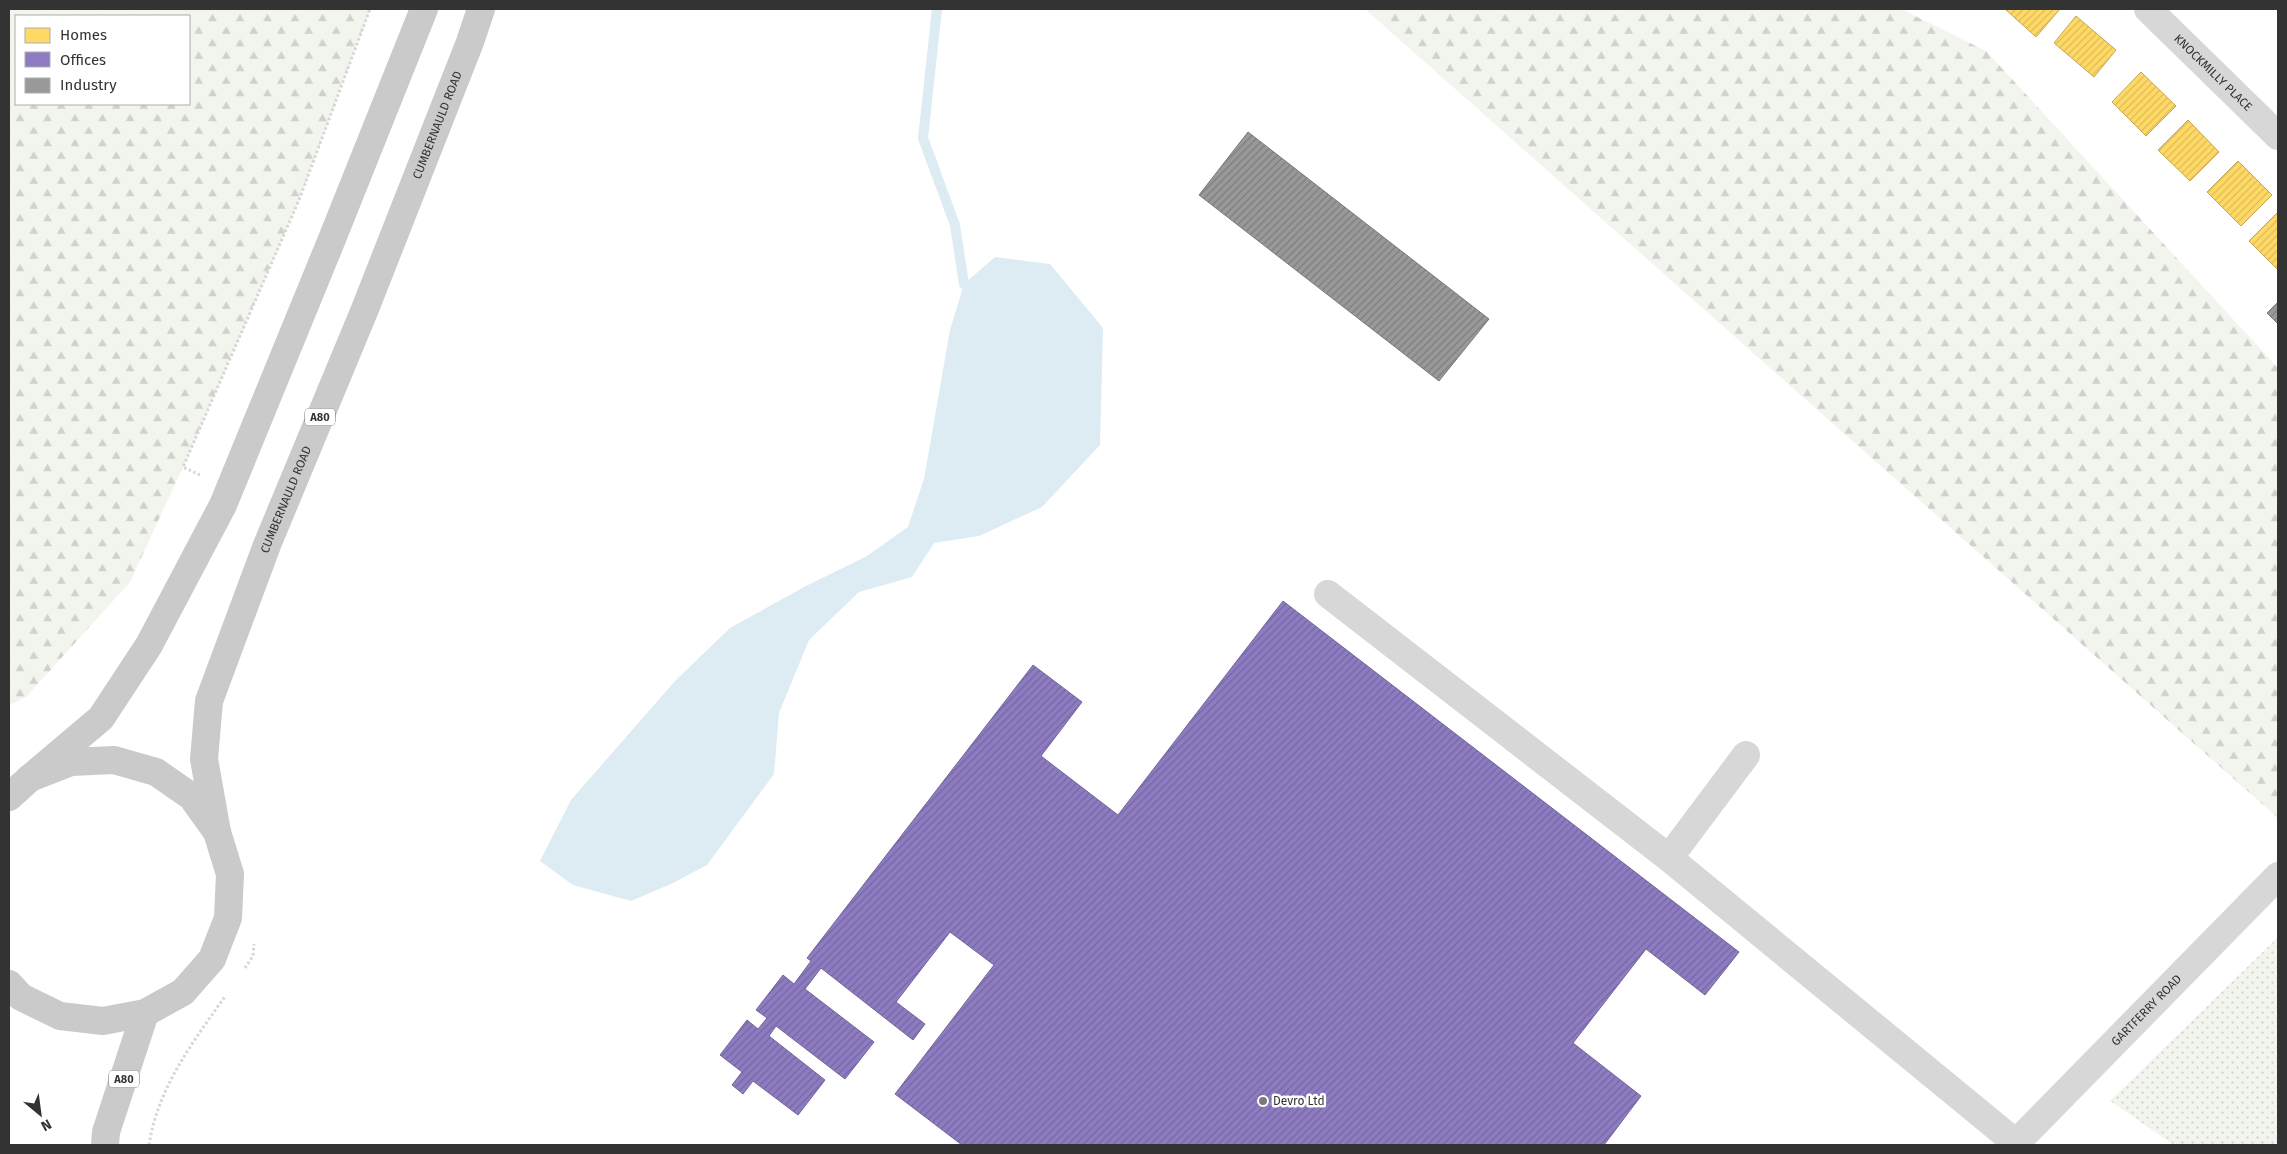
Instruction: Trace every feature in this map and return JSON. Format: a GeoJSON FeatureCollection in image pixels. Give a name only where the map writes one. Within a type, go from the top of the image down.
{"type":"FeatureCollection","features":[{"type":"Feature","properties":{"kind":"main road"},"geometry":{"type":"LineString","coordinates":[[9,797],[101,718],[149,645],[223,505],[424,9]]}},
{"type":"Feature","properties":{"kind":"main road","name":"CUMBERNAULD ROAD"},"geometry":{"type":"LineString","coordinates":[[217,832],[204,759],[209,701],[267,545],[365,309],[470,42],[481,9]]}},
{"type":"Feature","properties":{"kind":"main road"},"geometry":{"type":"LineString","coordinates":[[9,984],[22,997],[60,1016],[103,1022],[145,1013],[183,992],[212,959],[228,918],[230,874],[217,832],[192,797],[156,772],[114,760],[71,762],[30,778]]}},
{"type":"Feature","properties":{"kind":"main road","name":"A80"},"geometry":{"type":"LineString","coordinates":[[105,1145],[106,1132],[145,1013]]}},
{"type":"Feature","properties":{"kind":"street","name":"KNOCKMILLY PLACE"},"geometry":{"type":"LineString","coordinates":[[2148,9],[2278,136]]}},
{"type":"Feature","properties":{"kind":"street"},"geometry":{"type":"LineString","coordinates":[[1328,594],[1669,858],[2015,1144]]}},
{"type":"Feature","properties":{"kind":"street"},"geometry":{"type":"LineString","coordinates":[[1669,858],[1746,755]]}},
{"type":"Feature","properties":{"kind":"street","name":"GARTFERRY ROAD"},"geometry":{"type":"LineString","coordinates":[[2015,1144],[2278,876]]}},
{"type":"Feature","properties":{"kind":"green space"},"geometry":{"type":"Polygon","coordinates":[[[9,9],[370,9],[299,200],[183,467],[130,582],[26,697],[9,705],[9,9]]]}},
{"type":"Feature","properties":{"kind":"green space"},"geometry":{"type":"Polygon","coordinates":[[[1365,9],[1901,9],[1986,51],[2278,368],[2278,818],[1365,9]]]}},
{"type":"Feature","properties":{"kind":"green space"},"geometry":{"type":"Polygon","coordinates":[[[2278,937],[2278,1145],[2174,1145],[2110,1101],[2278,937]]]}},
{"type":"Feature","properties":{"kind":"shaded area"},"geometry":{"type":"Polygon","coordinates":[[[995,257],[1050,264],[1103,328],[1100,445],[1042,507],[979,536],[934,543],[912,577],[859,592],[809,640],[779,713],[774,774],[707,865],[671,884],[631,901],[573,885],[540,861],[571,800],[675,681],[730,628],[806,586],[867,556],[908,527],[924,479],[950,330],[964,284],[995,257]]]}},
{"type":"Feature","properties":{"kind":"building: Homes"},"geometry":{"type":"Polygon","coordinates":[[[2005,9],[2060,9],[2036,37],[2005,9]]]}},
{"type":"Feature","properties":{"kind":"building: Homes"},"geometry":{"type":"Polygon","coordinates":[[[2076,16],[2116,50],[2094,77],[2054,43],[2076,16]]]}},
{"type":"Feature","properties":{"kind":"building: Homes"},"geometry":{"type":"Polygon","coordinates":[[[2141,72],[2176,106],[2146,136],[2112,102],[2141,72]]]}},
{"type":"Feature","properties":{"kind":"building: Homes"},"geometry":{"type":"Polygon","coordinates":[[[2188,120],[2219,152],[2190,181],[2158,150],[2188,120]]]}},
{"type":"Feature","properties":{"kind":"building: Homes"},"geometry":{"type":"Polygon","coordinates":[[[2238,161],[2272,195],[2241,226],[2207,192],[2238,161]]]}},
{"type":"Feature","properties":{"kind":"building: Homes"},"geometry":{"type":"Polygon","coordinates":[[[2278,212],[2278,270],[2249,241],[2278,212]]]}},
{"type":"Feature","properties":{"kind":"building: Offices"},"geometry":{"type":"Polygon","coordinates":[[[1283,601],[1739,952],[1705,995],[1646,949],[1573,1043],[1641,1096],[1604,1145],[962,1145],[895,1094],[994,965],[950,932],[896,1002],[925,1024],[913,1040],[821,968],[805,989],[874,1042],[845,1079],[776,1026],[769,1036],[825,1080],[798,1115],[753,1081],[743,1094],[732,1085],[742,1072],[720,1055],[747,1020],[758,1029],[767,1018],[756,1010],[783,975],[794,984],[811,961],[807,958],[1033,665],[1082,702],[1041,756],[1118,815],[1283,601]]]}},
{"type":"Feature","properties":{"kind":"building: Industry"},"geometry":{"type":"Polygon","coordinates":[[[1248,132],[1489,319],[1439,381],[1199,195],[1248,132]]]}},
{"type":"Feature","properties":{"kind":"building: Industry"},"geometry":{"type":"Polygon","coordinates":[[[2278,302],[2278,324],[2267,313],[2278,302]]]}},
{"type":"Feature","properties":{"kind":"waterway"},"geometry":{"type":"LineString","coordinates":[[937,9],[923,138],[955,225],[964,284]]}},
{"type":"Feature","properties":{"kind":"place","name":"Devro Ltd"},"geometry":{"type":"Point","coordinates":[1263,1101]}}]}
